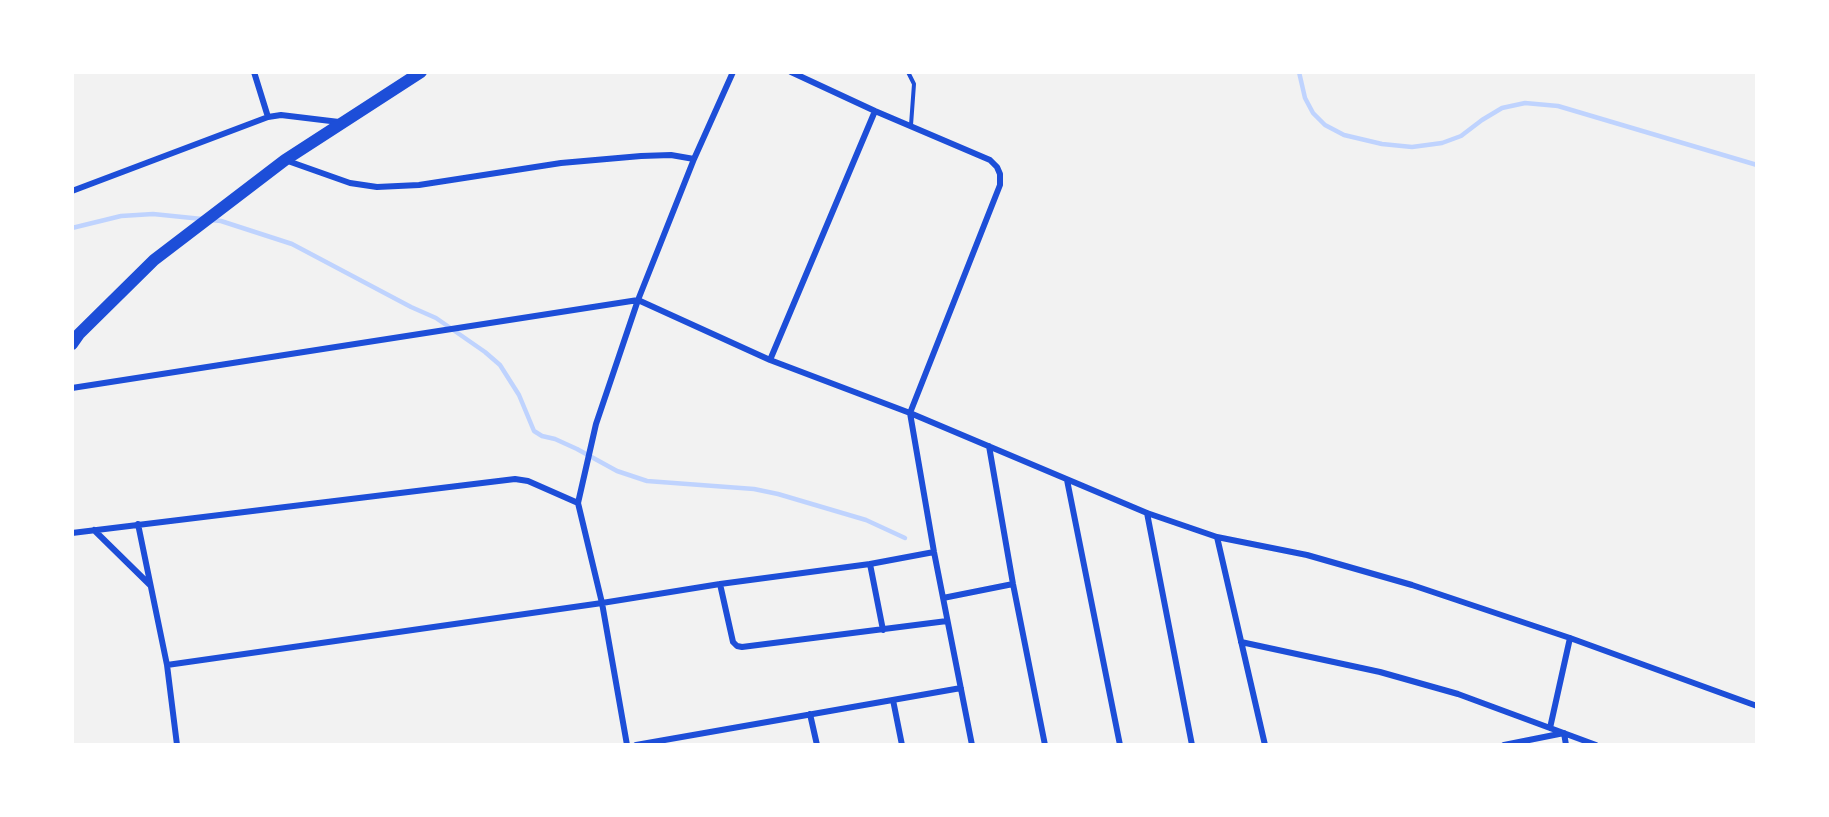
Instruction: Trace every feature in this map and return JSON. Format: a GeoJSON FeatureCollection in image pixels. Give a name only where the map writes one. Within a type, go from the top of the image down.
{"type":"FeatureCollection","features":[{"type":"Feature","properties":{"kind":"main road"},"geometry":{"type":"LineString","coordinates":[[72,344],[79,334],[154,260],[285,160],[420,73]]}},
{"type":"Feature","properties":{"kind":"street"},"geometry":{"type":"LineString","coordinates":[[255,72],[268,117]]}},
{"type":"Feature","properties":{"kind":"street"},"geometry":{"type":"LineString","coordinates":[[627,745],[602,603],[578,504],[596,424],[638,300],[694,159],[733,72]]}},
{"type":"Feature","properties":{"kind":"street"},"geometry":{"type":"LineString","coordinates":[[791,72],[990,160],[1000,174],[1000,185],[910,413],[934,552],[972,745]]}},
{"type":"Feature","properties":{"kind":"street"},"geometry":{"type":"LineString","coordinates":[[770,360],[875,111]]}},
{"type":"Feature","properties":{"kind":"street"},"geometry":{"type":"LineString","coordinates":[[72,191],[268,117],[281,115],[345,122]]}},
{"type":"Feature","properties":{"kind":"street"},"geometry":{"type":"LineString","coordinates":[[285,160],[350,183],[377,187],[419,185],[561,163],[671,155],[694,159]]}},
{"type":"Feature","properties":{"kind":"street"},"geometry":{"type":"LineString","coordinates":[[72,388],[638,300],[770,360],[910,413],[1147,513],[1217,537],[1307,555],[1412,585],[1570,638],[1757,706]]}},
{"type":"Feature","properties":{"kind":"street"},"geometry":{"type":"LineString","coordinates":[[989,446],[1013,584],[1045,745]]}},
{"type":"Feature","properties":{"kind":"street"},"geometry":{"type":"LineString","coordinates":[[72,533],[515,479],[528,481],[578,504]]}},
{"type":"Feature","properties":{"kind":"street"},"geometry":{"type":"LineString","coordinates":[[1067,480],[1120,745]]}},
{"type":"Feature","properties":{"kind":"street"},"geometry":{"type":"LineString","coordinates":[[1147,513],[1192,745]]}},
{"type":"Feature","properties":{"kind":"street"},"geometry":{"type":"LineString","coordinates":[[138,524],[167,665],[177,745]]}},
{"type":"Feature","properties":{"kind":"street"},"geometry":{"type":"LineString","coordinates":[[94,530],[151,586]]}},
{"type":"Feature","properties":{"kind":"street"},"geometry":{"type":"LineString","coordinates":[[1217,537],[1265,745]]}},
{"type":"Feature","properties":{"kind":"street"},"geometry":{"type":"LineString","coordinates":[[167,665],[870,564],[934,552]]}},
{"type":"Feature","properties":{"kind":"street"},"geometry":{"type":"LineString","coordinates":[[870,564],[883,630]]}},
{"type":"Feature","properties":{"kind":"street"},"geometry":{"type":"LineString","coordinates":[[720,584],[733,642],[742,647],[947,621]]}},
{"type":"Feature","properties":{"kind":"street"},"geometry":{"type":"LineString","coordinates":[[943,598],[1013,584]]}},
{"type":"Feature","properties":{"kind":"street"},"geometry":{"type":"LineString","coordinates":[[1550,728],[1570,638]]}},
{"type":"Feature","properties":{"kind":"street"},"geometry":{"type":"LineString","coordinates":[[1241,642],[1380,672],[1458,694],[1596,745]]}},
{"type":"Feature","properties":{"kind":"street"},"geometry":{"type":"LineString","coordinates":[[636,745],[961,688]]}},
{"type":"Feature","properties":{"kind":"street"},"geometry":{"type":"LineString","coordinates":[[893,700],[902,745]]}},
{"type":"Feature","properties":{"kind":"street"},"geometry":{"type":"LineString","coordinates":[[810,714],[817,745]]}},
{"type":"Feature","properties":{"kind":"street"},"geometry":{"type":"LineString","coordinates":[[1504,745],[1564,733]]}},
{"type":"Feature","properties":{"kind":"street"},"geometry":{"type":"LineString","coordinates":[[1564,733],[1566,745]]}},
{"type":"Feature","properties":{"kind":"lane"},"geometry":{"type":"LineString","coordinates":[[908,72],[914,84],[910,126]]}},
{"type":"Feature","properties":{"kind":"waterway"},"geometry":{"type":"LineString","coordinates":[[1299,72],[1305,98],[1313,113],[1325,125],[1344,135],[1382,144],[1412,147],[1442,143],[1461,136],[1502,108],[1525,103],[1558,106],[1757,165]]}},
{"type":"Feature","properties":{"kind":"waterway"},"geometry":{"type":"LineString","coordinates":[[72,228],[121,216],[153,214],[202,219]]}},
{"type":"Feature","properties":{"kind":"waterway"},"geometry":{"type":"LineString","coordinates":[[210,220],[221,221],[292,244],[436,318],[500,365],[519,395],[534,431],[577,449],[617,471],[647,481],[754,489],[778,494],[866,520],[905,538]]}}]}
